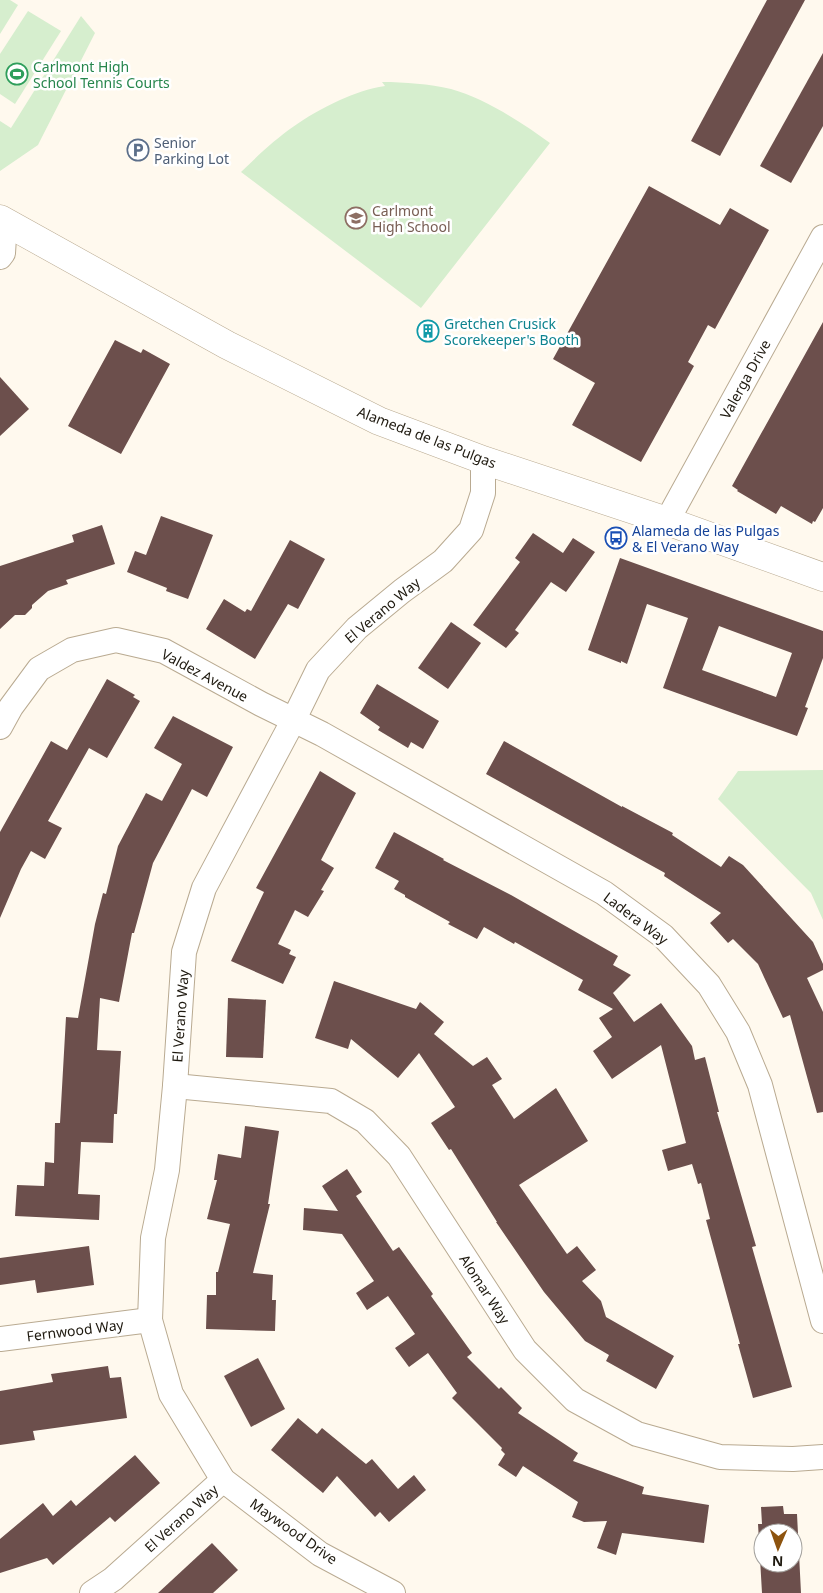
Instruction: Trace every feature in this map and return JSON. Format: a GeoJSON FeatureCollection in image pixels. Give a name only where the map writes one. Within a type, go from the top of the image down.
{"type":"FeatureCollection","features":[{"type":"Feature","properties":{"kind":"main road","name":"Alameda de las Pulgas"},"geometry":{"type":"LineString","coordinates":[[2,220],[228,345],[370,416],[483,460],[668,521],[823,577]]}},
{"type":"Feature","properties":{"kind":"street"},"geometry":{"type":"LineString","coordinates":[[0,257],[3,252],[2,220]]}},
{"type":"Feature","properties":{"kind":"street","name":"Valerga Drive"},"geometry":{"type":"LineString","coordinates":[[668,521],[823,237]]}},
{"type":"Feature","properties":{"kind":"street","name":"El Verano Way"},"geometry":{"type":"LineString","coordinates":[[92,1593],[113,1578],[223,1480],[171,1394],[150,1320],[153,1238],[167,1170],[184,952],[204,888],[318,670],[356,628],[402,590],[443,561],[470,530],[483,493],[483,460]]}},
{"type":"Feature","properties":{"kind":"street","name":"Valdez Avenue"},"geometry":{"type":"LineString","coordinates":[[0,727],[11,707],[39,669],[72,650],[116,640],[164,651],[293,721]]}},
{"type":"Feature","properties":{"kind":"street","name":"Ladera Way"},"geometry":{"type":"LineString","coordinates":[[293,721],[322,734],[604,893],[663,936],[709,985],[738,1032],[760,1086],[823,1321]]}},
{"type":"Feature","properties":{"kind":"street","name":"Alomar Way"},"geometry":{"type":"LineString","coordinates":[[175,1086],[331,1100],[366,1121],[399,1156],[525,1350],[575,1400],[636,1434],[720,1457],[793,1460],[823,1457]]}},
{"type":"Feature","properties":{"kind":"street","name":"Fernwood Way"},"geometry":{"type":"LineString","coordinates":[[0,1340],[150,1320]]}},
{"type":"Feature","properties":{"kind":"street","name":"Maywood Drive"},"geometry":{"type":"LineString","coordinates":[[223,1480],[320,1554],[393,1593]]}},
{"type":"Feature","properties":{"kind":"green space","name":"Carlmont High School Tennis Courts"},"geometry":{"type":"Polygon","coordinates":[[[0,0],[10,0],[18,5],[0,34],[0,0]]]}},
{"type":"Feature","properties":{"kind":"green space","name":"Carlmont High School Tennis Courts"},"geometry":{"type":"Polygon","coordinates":[[[28,11],[61,31],[15,104],[0,94],[0,54],[28,11]]]}},
{"type":"Feature","properties":{"kind":"green space"},"geometry":{"type":"Polygon","coordinates":[[[81,16],[95,33],[38,145],[0,171],[0,121],[11,128],[81,16]]]}},
{"type":"Feature","properties":{"kind":"green space"},"geometry":{"type":"Polygon","coordinates":[[[382,82],[426,85],[464,93],[503,112],[550,143],[421,308],[241,172],[276,140],[311,115],[356,93],[385,86],[382,82]]]}},
{"type":"Feature","properties":{"kind":"green space"},"geometry":{"type":"Polygon","coordinates":[[[823,770],[823,920],[811,893],[718,799],[738,771],[823,770]]]}},
{"type":"Feature","properties":{"kind":"building"},"geometry":{"type":"Polygon","coordinates":[[[767,0],[805,0],[720,156],[691,141],[767,0]]]}},
{"type":"Feature","properties":{"kind":"building"},"geometry":{"type":"Polygon","coordinates":[[[823,53],[823,126],[791,183],[760,166],[823,53]]]}},
{"type":"Feature","properties":{"kind":"building"},"geometry":{"type":"Polygon","coordinates":[[[649,186],[720,225],[730,208],[769,230],[715,329],[708,325],[688,362],[694,366],[641,462],[572,425],[595,383],[553,359],[649,186]]]}},
{"type":"Feature","properties":{"kind":"building"},"geometry":{"type":"Polygon","coordinates":[[[823,322],[823,508],[812,524],[781,506],[776,514],[737,491],[732,486],[823,322]]]}},
{"type":"Feature","properties":{"kind":"building"},"geometry":{"type":"Polygon","coordinates":[[[115,340],[141,353],[143,349],[170,364],[121,454],[68,426],[115,340]]]}},
{"type":"Feature","properties":{"kind":"building"},"geometry":{"type":"Polygon","coordinates":[[[0,377],[29,409],[0,436],[0,377]]]}},
{"type":"Feature","properties":{"kind":"building"},"geometry":{"type":"Polygon","coordinates":[[[161,516],[213,535],[188,599],[166,591],[167,588],[127,572],[135,551],[146,555],[161,516]]]}},
{"type":"Feature","properties":{"kind":"building"},"geometry":{"type":"Polygon","coordinates":[[[102,525],[115,564],[66,580],[68,584],[48,591],[32,605],[32,608],[25,615],[15,615],[0,629],[0,566],[74,542],[72,535],[102,525]]]}},
{"type":"Feature","properties":{"kind":"building"},"geometry":{"type":"Polygon","coordinates":[[[533,533],[563,553],[573,538],[595,552],[566,592],[551,582],[515,630],[519,633],[506,648],[473,625],[520,562],[515,558],[533,533]]]}},
{"type":"Feature","properties":{"kind":"building"},"geometry":{"type":"Polygon","coordinates":[[[290,540],[325,559],[298,609],[288,604],[255,659],[206,629],[224,599],[245,612],[247,609],[251,611],[290,540]]]}},
{"type":"Feature","properties":{"kind":"building"},"geometry":{"type":"Polygon","coordinates":[[[620,558],[823,631],[823,658],[805,707],[808,708],[797,736],[663,688],[688,618],[647,604],[627,664],[588,650],[620,558]],[[719,626],[702,670],[776,697],[792,653],[719,626]]]}},
{"type":"Feature","properties":{"kind":"building"},"geometry":{"type":"Polygon","coordinates":[[[451,622],[481,643],[448,689],[418,668],[451,622]]]}},
{"type":"Feature","properties":{"kind":"building"},"geometry":{"type":"Polygon","coordinates":[[[107,679],[135,695],[133,697],[140,701],[107,758],[89,748],[48,821],[62,828],[45,859],[31,851],[21,869],[0,918],[0,832],[51,741],[67,750],[107,679]]]}},
{"type":"Feature","properties":{"kind":"building"},"geometry":{"type":"Polygon","coordinates":[[[377,684],[439,721],[423,749],[411,742],[408,748],[378,730],[380,727],[360,713],[377,684]]]}},
{"type":"Feature","properties":{"kind":"building"},"geometry":{"type":"Polygon","coordinates":[[[173,716],[233,747],[207,797],[192,789],[153,863],[134,933],[132,933],[119,1002],[100,998],[97,1050],[121,1051],[117,1114],[114,1114],[113,1143],[81,1142],[78,1194],[100,1195],[99,1220],[15,1216],[17,1185],[44,1186],[45,1162],[54,1163],[55,1123],[60,1123],[66,1017],[78,1018],[95,924],[103,893],[106,894],[118,846],[146,793],[162,801],[182,764],[154,748],[173,716]]]}},
{"type":"Feature","properties":{"kind":"building"},"geometry":{"type":"Polygon","coordinates":[[[504,741],[622,807],[673,833],[672,835],[721,867],[729,856],[743,865],[813,942],[823,964],[823,970],[807,978],[823,1012],[823,1112],[817,1113],[790,1015],[783,1018],[758,964],[733,939],[728,943],[710,923],[721,913],[664,876],[665,873],[486,774],[504,741]]]}},
{"type":"Feature","properties":{"kind":"building"},"geometry":{"type":"Polygon","coordinates":[[[320,771],[356,793],[321,860],[334,868],[321,890],[324,891],[308,917],[295,910],[278,944],[291,950],[289,954],[296,957],[283,984],[231,961],[264,892],[256,888],[320,771]]]}},
{"type":"Feature","properties":{"kind":"building"},"geometry":{"type":"Polygon","coordinates":[[[394,832],[511,895],[618,956],[613,965],[631,975],[613,993],[634,1022],[661,1003],[692,1046],[695,1060],[705,1057],[719,1112],[717,1112],[756,1246],[752,1247],[792,1387],[753,1398],[706,1220],[710,1219],[701,1183],[698,1184],[692,1164],[668,1171],[662,1150],[686,1143],[661,1045],[612,1079],[593,1051],[612,1037],[599,1018],[613,1009],[578,990],[583,980],[515,942],[514,944],[484,927],[477,939],[448,924],[450,922],[394,889],[399,881],[375,868],[394,832]]]}},
{"type":"Feature","properties":{"kind":"building"},"geometry":{"type":"Polygon","coordinates":[[[334,981],[416,1009],[420,1002],[444,1022],[434,1034],[473,1066],[487,1057],[502,1079],[492,1085],[514,1119],[556,1088],[588,1141],[519,1185],[567,1254],[577,1246],[596,1270],[582,1281],[601,1301],[606,1317],[674,1356],[656,1389],[606,1361],[609,1355],[585,1341],[544,1292],[496,1222],[451,1149],[449,1150],[431,1123],[455,1107],[419,1053],[398,1078],[351,1039],[348,1049],[315,1038],[334,981]]]}},
{"type":"Feature","properties":{"kind":"building"},"geometry":{"type":"Polygon","coordinates":[[[228,998],[266,1000],[263,1058],[226,1057],[228,998]]]}},
{"type":"Feature","properties":{"kind":"building"},"geometry":{"type":"Polygon","coordinates":[[[245,1126],[279,1131],[268,1204],[270,1204],[253,1273],[273,1275],[272,1300],[276,1300],[275,1331],[206,1329],[207,1295],[216,1295],[216,1272],[218,1272],[230,1224],[207,1219],[217,1180],[214,1180],[218,1154],[241,1158],[245,1126]]]}},
{"type":"Feature","properties":{"kind":"building"},"geometry":{"type":"Polygon","coordinates":[[[347,1169],[362,1192],[356,1196],[393,1251],[399,1247],[433,1294],[431,1296],[472,1353],[467,1357],[499,1389],[501,1387],[522,1408],[518,1413],[578,1453],[573,1461],[644,1487],[642,1494],[709,1505],[704,1543],[622,1533],[616,1555],[597,1548],[607,1521],[584,1522],[572,1517],[578,1502],[523,1466],[516,1477],[498,1465],[505,1454],[501,1450],[502,1448],[452,1398],[457,1393],[428,1353],[409,1367],[395,1348],[415,1334],[388,1296],[367,1310],[356,1293],[374,1281],[342,1234],[303,1230],[304,1208],[338,1211],[322,1186],[347,1169]]]}},
{"type":"Feature","properties":{"kind":"building"},"geometry":{"type":"Polygon","coordinates":[[[89,1246],[94,1285],[37,1293],[35,1280],[0,1285],[0,1258],[89,1246]]]}},
{"type":"Feature","properties":{"kind":"building"},"geometry":{"type":"Polygon","coordinates":[[[258,1358],[285,1409],[251,1427],[224,1376],[258,1358]]]}},
{"type":"Feature","properties":{"kind":"building"},"geometry":{"type":"Polygon","coordinates":[[[108,1366],[110,1378],[121,1377],[127,1418],[33,1431],[35,1440],[0,1445],[0,1391],[53,1382],[51,1374],[108,1366]]]}},
{"type":"Feature","properties":{"kind":"building"},"geometry":{"type":"Polygon","coordinates":[[[298,1418],[317,1434],[322,1428],[366,1464],[372,1459],[398,1489],[414,1475],[426,1490],[389,1522],[380,1512],[375,1517],[337,1476],[323,1493],[271,1450],[298,1418]]]}},
{"type":"Feature","properties":{"kind":"building"},"geometry":{"type":"Polygon","coordinates":[[[135,1455],[160,1483],[115,1522],[110,1517],[53,1565],[47,1558],[0,1573],[0,1539],[43,1503],[53,1516],[71,1500],[76,1506],[135,1455]]]}},
{"type":"Feature","properties":{"kind":"building"},"geometry":{"type":"Polygon","coordinates":[[[783,1506],[784,1514],[797,1514],[797,1523],[762,1523],[761,1507],[783,1506]]]}},
{"type":"Feature","properties":{"kind":"building"},"geometry":{"type":"Polygon","coordinates":[[[212,1543],[238,1570],[213,1593],[158,1593],[212,1543]]]}},
{"type":"Feature","properties":{"kind":"building"},"geometry":{"type":"Polygon","coordinates":[[[761,1573],[800,1573],[801,1593],[762,1593],[761,1573]]]}},
{"type":"Feature","properties":{"kind":"place","name":"Carlmont High School Tennis Courts"},"geometry":{"type":"Point","coordinates":[17,74]}},
{"type":"Feature","properties":{"kind":"place","name":"Senior Parking Lot"},"geometry":{"type":"Point","coordinates":[138,150]}},
{"type":"Feature","properties":{"kind":"place","name":"Carlmont High School"},"geometry":{"type":"Point","coordinates":[356,218]}},
{"type":"Feature","properties":{"kind":"place","name":"Gretchen Crusick Scorekeeper's Booth"},"geometry":{"type":"Point","coordinates":[428,331]}},
{"type":"Feature","properties":{"kind":"place","name":"Alameda de las Pulgas & El Verano Way"},"geometry":{"type":"Point","coordinates":[616,538]}}]}
